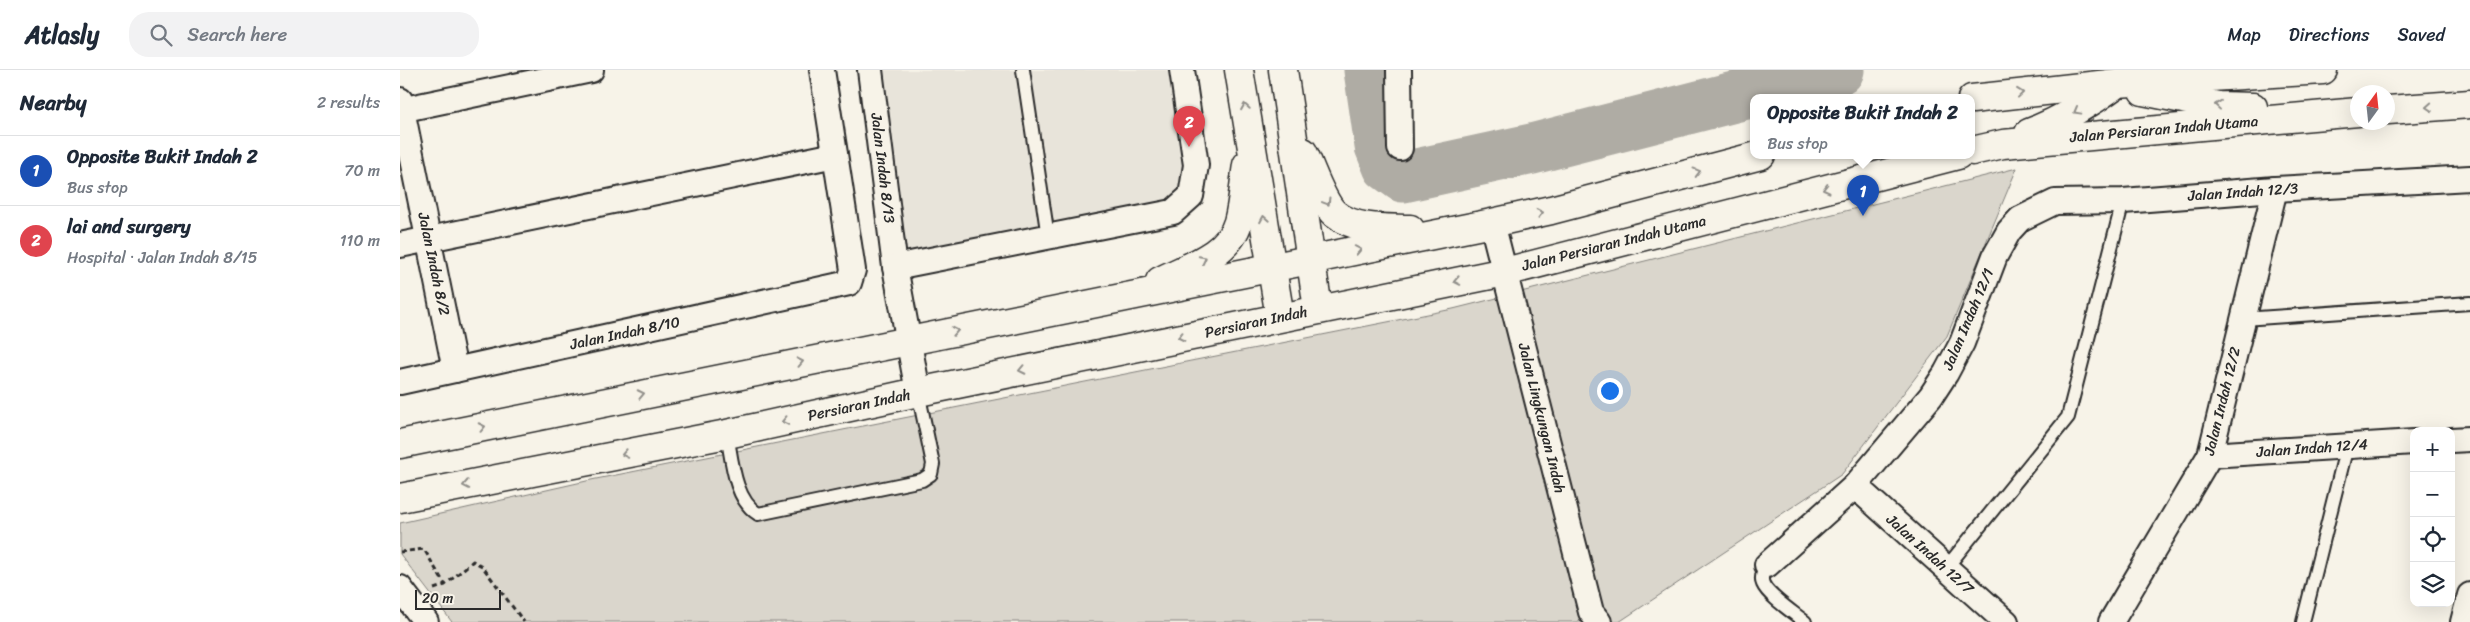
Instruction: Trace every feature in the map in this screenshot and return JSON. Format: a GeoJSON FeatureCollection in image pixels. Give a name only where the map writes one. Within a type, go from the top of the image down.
{"type":"FeatureCollection","features":[{"type":"Feature","properties":{"kind":"main road"},"geometry":{"type":"LineString","coordinates":[[1239,70],[1280,317]]}},
{"type":"Feature","properties":{"kind":"main road"},"geometry":{"type":"LineString","coordinates":[[1283,70],[1318,309]]}},
{"type":"Feature","properties":{"kind":"main road"},"geometry":{"type":"LineString","coordinates":[[1975,99],[2116,77],[2323,70]]}},
{"type":"Feature","properties":{"kind":"main road"},"geometry":{"type":"LineString","coordinates":[[2116,77],[2158,95],[2218,106],[2350,112]]}},
{"type":"Feature","properties":{"kind":"main road"},"geometry":{"type":"LineString","coordinates":[[2003,144],[2062,120],[2084,108],[2116,77]]}},
{"type":"Feature","properties":{"kind":"main road"},"geometry":{"type":"LineString","coordinates":[[2395,109],[2470,104]]}},
{"type":"Feature","properties":{"kind":"main road","name":"Jalan Persiaran Indah Utama"},"geometry":{"type":"LineString","coordinates":[[1975,150],[2003,144],[2350,113]]}},
{"type":"Feature","properties":{"kind":"main road"},"geometry":{"type":"LineString","coordinates":[[1292,127],[1325,198],[1334,213],[1351,223],[1372,227],[1456,231]]}},
{"type":"Feature","properties":{"kind":"main road"},"geometry":{"type":"LineString","coordinates":[[1128,296],[1219,250],[1232,238],[1238,222],[1251,144]]}},
{"type":"Feature","properties":{"kind":"main road"},"geometry":{"type":"LineString","coordinates":[[400,444],[907,340],[1456,231],[1551,210],[1750,158]]}},
{"type":"Feature","properties":{"kind":"main road","name":"Jalan Persiaran Indah Utama"},"geometry":{"type":"LineString","coordinates":[[1318,309],[1505,272],[1943,159]]}},
{"type":"Feature","properties":{"kind":"main road","name":"Persiaran Indah"},"geometry":{"type":"LineString","coordinates":[[400,498],[726,434],[1318,309]]}},
{"type":"Feature","properties":{"kind":"street"},"geometry":{"type":"LineString","coordinates":[[401,107],[591,70]]}},
{"type":"Feature","properties":{"kind":"street"},"geometry":{"type":"LineString","coordinates":[[400,245],[835,155],[822,70]]}},
{"type":"Feature","properties":{"kind":"street","name":"Jalan Indah 8/13"},"geometry":{"type":"LineString","coordinates":[[870,70],[895,267],[918,392]]}},
{"type":"Feature","properties":{"kind":"street"},"geometry":{"type":"LineString","coordinates":[[895,267],[1173,212],[1191,196],[1196,166],[1182,70]]}},
{"type":"Feature","properties":{"kind":"street"},"geometry":{"type":"LineString","coordinates":[[1399,70],[1400,148]]}},
{"type":"Feature","properties":{"kind":"street","name":"Jalan Indah 8/2"},"geometry":{"type":"LineString","coordinates":[[401,107],[455,370]]}},
{"type":"Feature","properties":{"kind":"street","name":"Jalan Indah 8/10"},"geometry":{"type":"LineString","coordinates":[[400,382],[849,283],[853,270],[835,155]]}},
{"type":"Feature","properties":{"kind":"street","name":"Jalan Indah 12/3"},"geometry":{"type":"LineString","coordinates":[[2020,219],[2055,202],[2122,201],[2275,189],[2470,178]]}},
{"type":"Feature","properties":{"kind":"street","name":"Jalan Indah 12/2"},"geometry":{"type":"LineString","coordinates":[[2112,622],[2210,455],[2275,189]]}},
{"type":"Feature","properties":{"kind":"street","name":"Jalan Indah 12/1"},"geometry":{"type":"LineString","coordinates":[[1767,565],[1855,486],[1931,396],[1962,343],[1995,256],[2009,231],[2020,219]]}},
{"type":"Feature","properties":{"kind":"street","name":"Jalan Lingkungan Indah"},"geometry":{"type":"LineString","coordinates":[[1492,223],[1595,617]]}},
{"type":"Feature","properties":{"kind":"street"},"geometry":{"type":"LineString","coordinates":[[2455,440],[2470,438]]}},
{"type":"Feature","properties":{"kind":"street","name":"Jalan Indah 12/4"},"geometry":{"type":"LineString","coordinates":[[2210,455],[2410,442]]}},
{"type":"Feature","properties":{"kind":"street","name":"Jalan Indah 12/7"},"geometry":{"type":"LineString","coordinates":[[1855,486],[2006,622]]}},
{"type":"Feature","properties":{"kind":"street"},"geometry":{"type":"LineString","coordinates":[[404,593],[426,622]]}},
{"type":"Feature","properties":{"kind":"street"},"geometry":{"type":"LineString","coordinates":[[2463,622],[2470,594]]}},
{"type":"Feature","properties":{"kind":"lane"},"geometry":{"type":"LineString","coordinates":[[1023,70],[1048,237]]}},
{"type":"Feature","properties":{"kind":"lane"},"geometry":{"type":"LineString","coordinates":[[1946,568],[2068,417],[2122,201]]}},
{"type":"Feature","properties":{"kind":"lane"},"geometry":{"type":"LineString","coordinates":[[2243,319],[2470,303]]}},
{"type":"Feature","properties":{"kind":"lane"},"geometry":{"type":"LineString","coordinates":[[726,434],[737,482],[748,508],[758,514],[922,480],[931,474],[933,464],[918,392]]}},
{"type":"Feature","properties":{"kind":"lane"},"geometry":{"type":"LineString","coordinates":[[2304,622],[2348,446]]}},
{"type":"Feature","properties":{"kind":"lane"},"geometry":{"type":"LineString","coordinates":[[1767,565],[1762,574],[1762,583],[1768,591],[1805,622]]}},
{"type":"Feature","properties":{"kind":"path"},"geometry":{"type":"LineString","coordinates":[[400,552],[424,549],[445,585]]}},
{"type":"Feature","properties":{"kind":"path"},"geometry":{"type":"LineString","coordinates":[[404,593],[445,585],[473,561],[482,566],[524,622]]}},
{"type":"Feature","properties":{"kind":"shaded area"},"geometry":{"type":"Polygon","coordinates":[[[880,70],[1171,70],[1186,166],[1181,186],[1169,202],[904,253],[880,70]]]}},
{"type":"Feature","properties":{"kind":"shaded area"},"geometry":{"type":"Polygon","coordinates":[[[2017,168],[1947,336],[1842,474],[1619,622],[452,622],[400,554],[400,523],[591,480],[1453,309],[2017,168]]]}},
{"type":"Feature","properties":{"kind":"waterway"},"geometry":{"type":"LineString","coordinates":[[1369,70],[1380,146],[1388,166],[1403,177],[1532,149],[1839,70]]}},
{"type":"Feature","properties":{"kind":"place","name":"lai and surgery"},"geometry":{"type":"Point","coordinates":[1189,147]}},
{"type":"Feature","properties":{"kind":"place","name":"Opposite Bukit Indah 2"},"geometry":{"type":"Point","coordinates":[1863,216]}}]}
